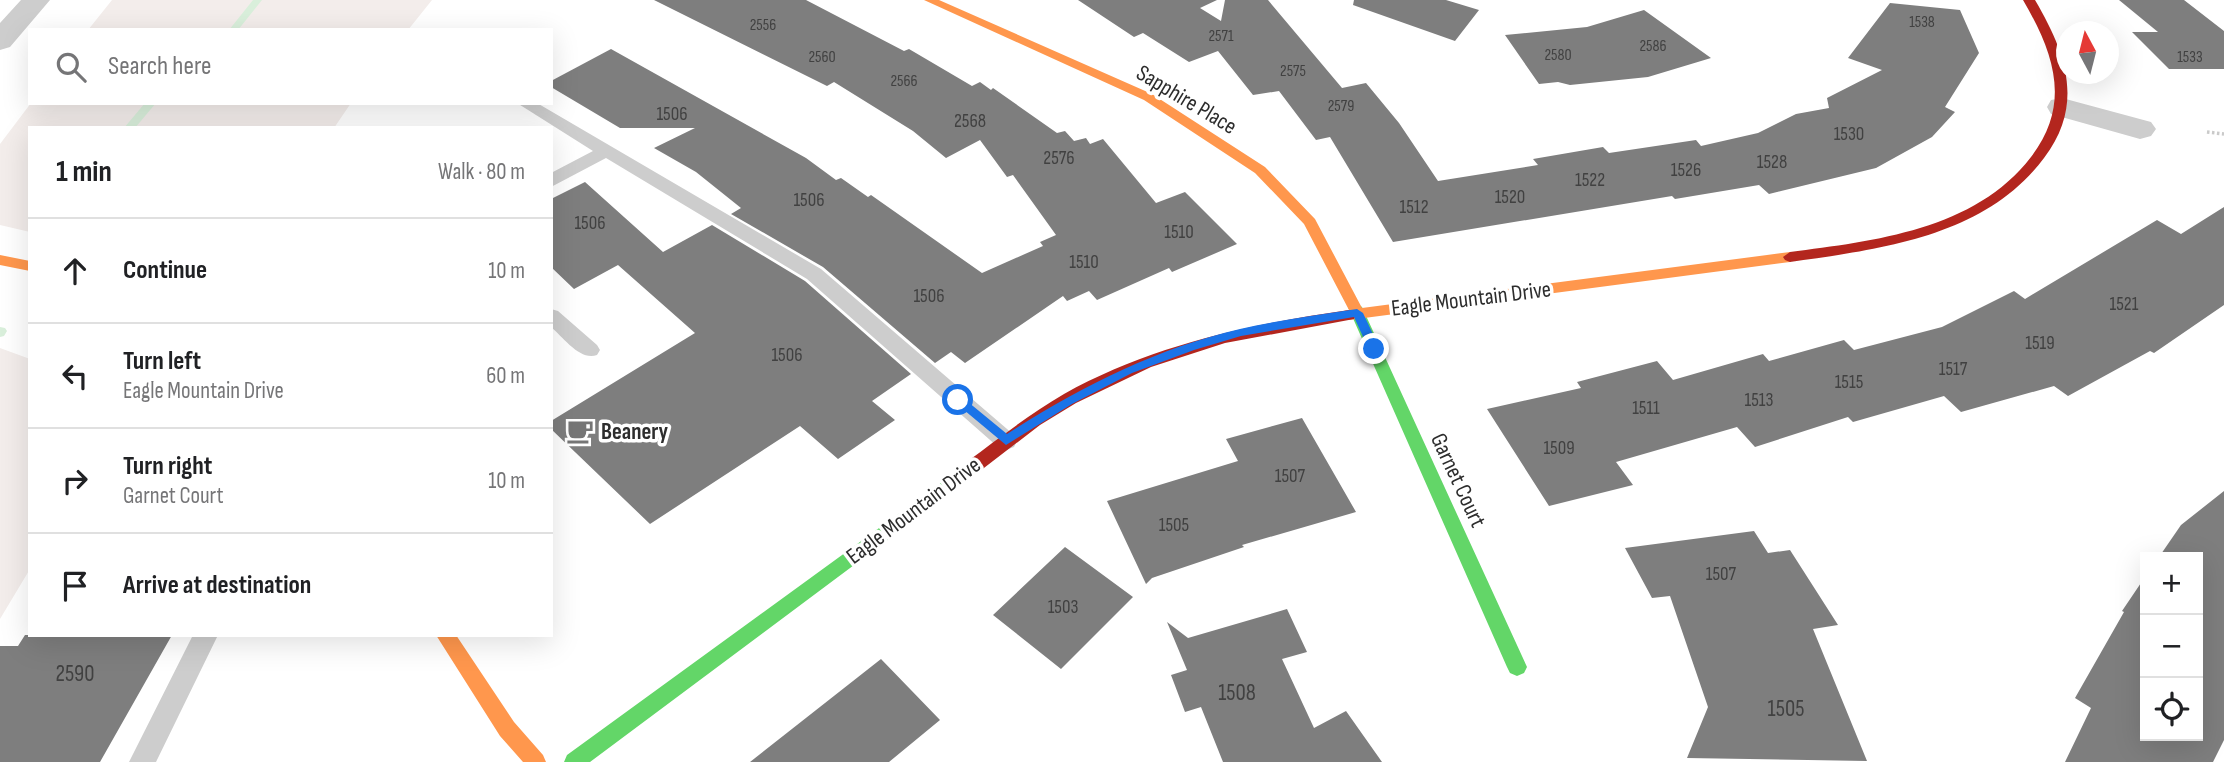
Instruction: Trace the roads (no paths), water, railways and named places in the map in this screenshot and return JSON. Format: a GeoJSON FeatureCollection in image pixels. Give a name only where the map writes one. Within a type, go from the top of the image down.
{"type":"FeatureCollection","features":[{"type":"Feature","properties":{"kind":"street"},"geometry":{"type":"LineString","coordinates":[[0,41],[36,0]]}},
{"type":"Feature","properties":{"kind":"street","name":"Sapphire Place"},"geometry":{"type":"LineString","coordinates":[[930,0],[1148,97],[1260,170],[1310,222],[1357,313]]}},
{"type":"Feature","properties":{"kind":"street","name":"Eagle Mountain Drive"},"geometry":{"type":"LineString","coordinates":[[574,762],[1006,441],[1068,401],[1150,361],[1241,332],[1357,313],[1855,248],[1905,236],[1966,214],[1991,201],[2037,162],[2046,148],[2062,107],[2063,80],[2059,54],[2046,23],[2029,0]]}},
{"type":"Feature","properties":{"kind":"street"},"geometry":{"type":"LineString","coordinates":[[2062,107],[2140,129]]}},
{"type":"Feature","properties":{"kind":"street"},"geometry":{"type":"LineString","coordinates":[[0,260],[28,265]]}},
{"type":"Feature","properties":{"kind":"street","name":"Garnet Court"},"geometry":{"type":"LineString","coordinates":[[1357,313],[1517,667]]}},
{"type":"Feature","properties":{"kind":"street"},"geometry":{"type":"LineString","coordinates":[[446,637],[507,729],[536,762]]}},
{"type":"Feature","properties":{"kind":"lane"},"geometry":{"type":"LineString","coordinates":[[527,105],[814,274],[1006,441]]}},
{"type":"Feature","properties":{"kind":"lane"},"geometry":{"type":"LineString","coordinates":[[553,180],[606,151]]}},
{"type":"Feature","properties":{"kind":"lane"},"geometry":{"type":"LineString","coordinates":[[553,318],[590,350]]}},
{"type":"Feature","properties":{"kind":"lane"},"geometry":{"type":"LineString","coordinates":[[142,762],[205,637]]}},
{"type":"Feature","properties":{"kind":"waterway"},"geometry":{"type":"LineString","coordinates":[[235,28],[258,0]]}},
{"type":"Feature","properties":{"kind":"waterway"},"geometry":{"type":"LineString","coordinates":[[131,126],[149,105]]}},
{"type":"Feature","properties":{"kind":"place","name":"Beanery"},"geometry":{"type":"Point","coordinates":[580,431]}}]}
